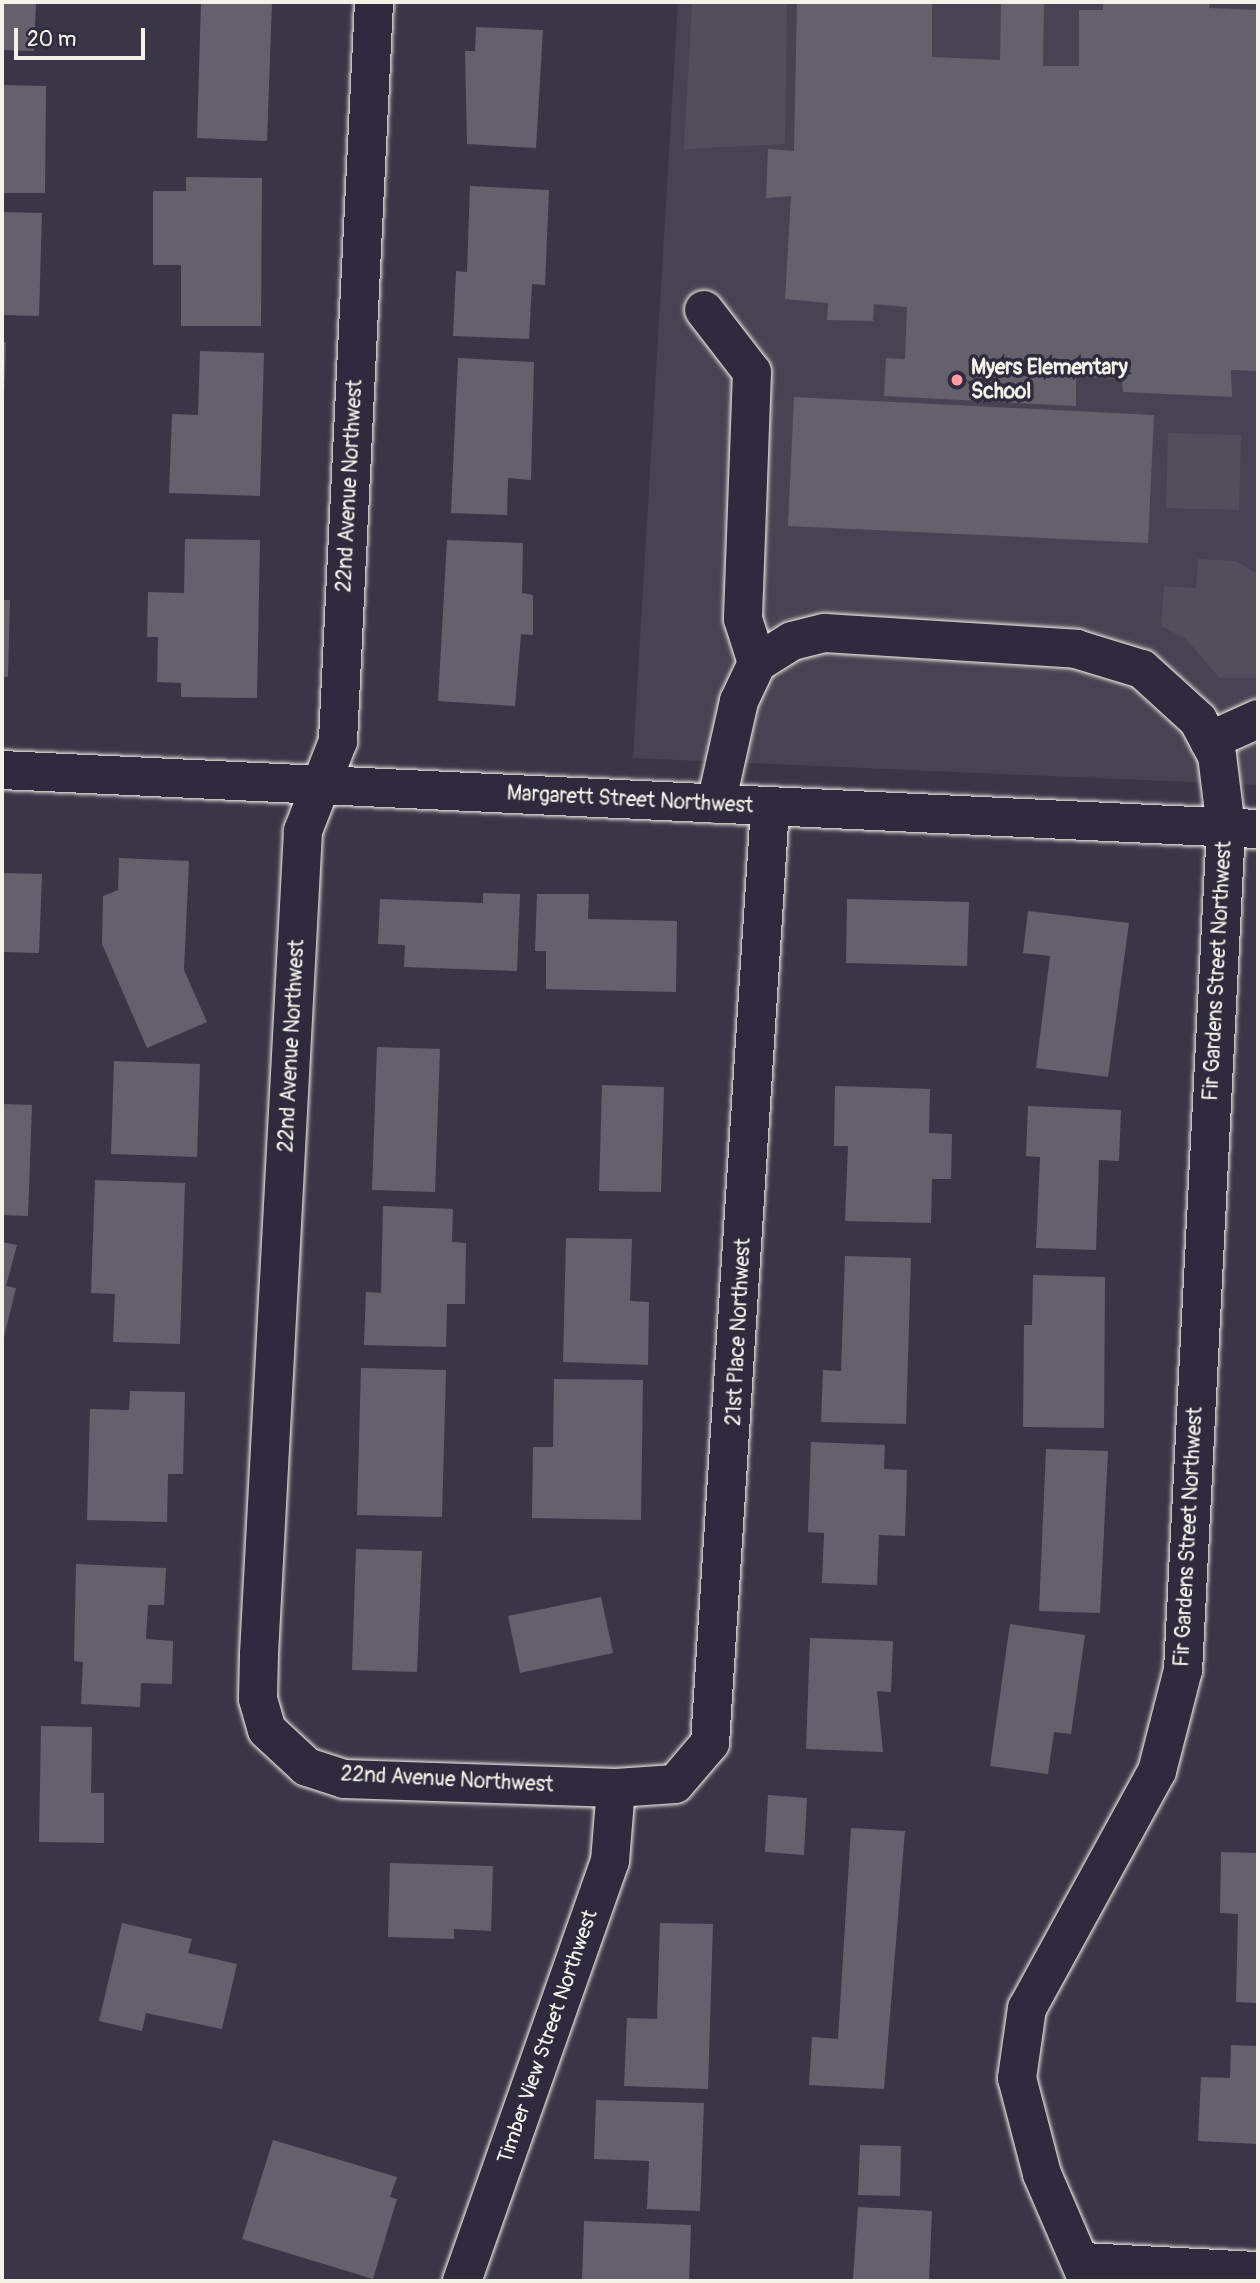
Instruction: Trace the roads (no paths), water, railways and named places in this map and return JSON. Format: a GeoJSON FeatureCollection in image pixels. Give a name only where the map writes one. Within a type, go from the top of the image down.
{"type":"FeatureCollection","features":[{"type":"Feature","properties":{"kind":"street","name":"22nd Avenue Northwest"},"geometry":{"type":"LineString","coordinates":[[374,2],[338,741],[303,831],[258,1699],[267,1730],[286,1751],[307,1767],[344,1779],[616,1788]]}},
{"type":"Feature","properties":{"kind":"street"},"geometry":{"type":"LineString","coordinates":[[704,310],[752,372],[743,620],[757,663],[739,701],[716,804]]}},
{"type":"Feature","properties":{"kind":"street","name":"Fir Gardens Street Northwest"},"geometry":{"type":"LineString","coordinates":[[757,663],[792,641],[825,633],[1076,649],[1142,669],[1198,720],[1217,755],[1242,829],[1183,1671],[1157,1771],[1027,2008],[1017,2078],[1042,2174],[1086,2272]]}},
{"type":"Feature","properties":{"kind":"street"},"geometry":{"type":"LineString","coordinates":[[1209,741],[1258,719]]}},
{"type":"Feature","properties":{"kind":"street","name":"Margarett Street Northwest"},"geometry":{"type":"LineString","coordinates":[[2,770],[1242,829]]}},
{"type":"Feature","properties":{"kind":"street","name":"21st Place Northwest"},"geometry":{"type":"LineString","coordinates":[[616,1788],[675,1784],[710,1743],[770,807]]}},
{"type":"Feature","properties":{"kind":"street","name":"Timber View Street Northwest"},"geometry":{"type":"LineString","coordinates":[[462,2281],[610,1860],[616,1788]]}},
{"type":"Feature","properties":{"kind":"street"},"geometry":{"type":"LineString","coordinates":[[1086,2272],[1258,2271]]}},
{"type":"Feature","properties":{"kind":"place","name":"Myers Elementary School"},"geometry":{"type":"Point","coordinates":[957,380]}}]}
